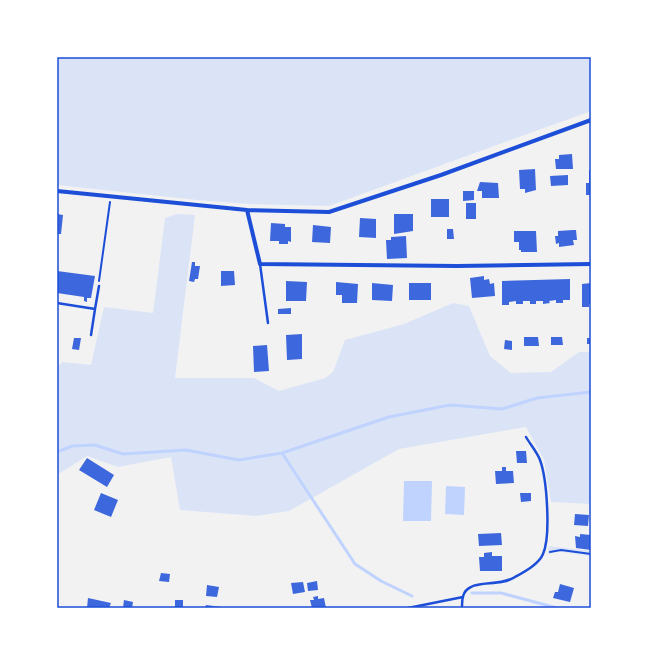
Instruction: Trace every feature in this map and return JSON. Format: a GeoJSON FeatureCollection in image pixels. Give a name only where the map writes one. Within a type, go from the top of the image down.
{"type":"FeatureCollection","features":[{"type":"Feature","properties":{"kind":"street"},"geometry":{"type":"LineString","coordinates":[[57,191],[110,195],[247,210],[329,212],[441,175],[591,120]]}},
{"type":"Feature","properties":{"kind":"street"},"geometry":{"type":"LineString","coordinates":[[247,210],[260,264],[458,266],[591,264]]}},
{"type":"Feature","properties":{"kind":"lane"},"geometry":{"type":"LineString","coordinates":[[260,264],[268,323]]}},
{"type":"Feature","properties":{"kind":"lane"},"geometry":{"type":"LineString","coordinates":[[91,335],[99,286]]}},
{"type":"Feature","properties":{"kind":"lane"},"geometry":{"type":"LineString","coordinates":[[57,303],[95,309]]}},
{"type":"Feature","properties":{"kind":"lane"},"geometry":{"type":"LineString","coordinates":[[462,608],[463,597],[466,590],[472,586],[490,585],[515,578],[531,566],[543,554],[546,542],[548,515],[544,479],[540,461],[526,437]]}},
{"type":"Feature","properties":{"kind":"lane"},"geometry":{"type":"LineString","coordinates":[[408,608],[463,597]]}},
{"type":"Feature","properties":{"kind":"path"},"geometry":{"type":"LineString","coordinates":[[99,286],[110,195]]}},
{"type":"Feature","properties":{"kind":"path"},"geometry":{"type":"LineString","coordinates":[[543,554],[561,550],[591,554]]}},
{"type":"Feature","properties":{"kind":"shaded area"},"geometry":{"type":"Polygon","coordinates":[[[57,57],[591,57],[591,111],[329,206],[248,204],[197,200],[57,185],[57,57]]]}},
{"type":"Feature","properties":{"kind":"shaded area"},"geometry":{"type":"Polygon","coordinates":[[[177,214],[195,215],[175,378],[254,378],[279,391],[325,378],[333,372],[345,340],[404,324],[453,303],[469,306],[490,356],[511,373],[551,372],[579,352],[591,352],[591,504],[551,502],[544,460],[526,427],[399,449],[289,511],[256,516],[180,510],[171,457],[118,467],[87,456],[57,475],[57,368],[62,362],[91,365],[104,307],[153,313],[165,218],[177,214]]]}},
{"type":"Feature","properties":{"kind":"shaded area"},"geometry":{"type":"Polygon","coordinates":[[[549,546],[591,551],[591,556],[556,551],[547,555],[549,546]]]}},
{"type":"Feature","properties":{"kind":"water"},"geometry":{"type":"Polygon","coordinates":[[[404,481],[432,481],[431,521],[403,521],[404,481]]]}},
{"type":"Feature","properties":{"kind":"water"},"geometry":{"type":"Polygon","coordinates":[[[446,486],[465,487],[464,515],[445,514],[446,486]]]}},
{"type":"Feature","properties":{"kind":"building"},"geometry":{"type":"Polygon","coordinates":[[[572,154],[573,169],[556,169],[555,159],[559,159],[559,155],[572,154]]]}},
{"type":"Feature","properties":{"kind":"building"},"geometry":{"type":"Polygon","coordinates":[[[535,169],[536,190],[525,193],[525,189],[520,189],[519,170],[535,169]]]}},
{"type":"Feature","properties":{"kind":"building"},"geometry":{"type":"Polygon","coordinates":[[[589,170],[591,170],[591,195],[586,195],[586,183],[589,183],[589,170]]]}},
{"type":"Feature","properties":{"kind":"building"},"geometry":{"type":"Polygon","coordinates":[[[568,175],[568,185],[551,186],[550,176],[568,175]]]}},
{"type":"Feature","properties":{"kind":"building"},"geometry":{"type":"Polygon","coordinates":[[[480,182],[498,183],[499,198],[482,198],[482,191],[477,191],[480,182]]]}},
{"type":"Feature","properties":{"kind":"building"},"geometry":{"type":"Polygon","coordinates":[[[463,191],[474,191],[474,200],[463,201],[463,191]]]}},
{"type":"Feature","properties":{"kind":"building"},"geometry":{"type":"Polygon","coordinates":[[[431,199],[449,199],[449,217],[431,217],[431,199]]]}},
{"type":"Feature","properties":{"kind":"building"},"geometry":{"type":"Polygon","coordinates":[[[466,203],[476,203],[476,219],[466,219],[466,203]]]}},
{"type":"Feature","properties":{"kind":"building"},"geometry":{"type":"Polygon","coordinates":[[[57,214],[63,215],[61,234],[57,234],[57,214]]]}},
{"type":"Feature","properties":{"kind":"building"},"geometry":{"type":"Polygon","coordinates":[[[394,214],[413,214],[413,231],[394,234],[394,214]]]}},
{"type":"Feature","properties":{"kind":"building"},"geometry":{"type":"Polygon","coordinates":[[[360,218],[376,219],[376,238],[359,237],[360,218]]]}},
{"type":"Feature","properties":{"kind":"building"},"geometry":{"type":"Polygon","coordinates":[[[271,223],[285,224],[285,227],[291,227],[291,242],[288,241],[288,244],[279,244],[279,241],[270,241],[271,223]]]}},
{"type":"Feature","properties":{"kind":"building"},"geometry":{"type":"Polygon","coordinates":[[[313,225],[331,227],[330,243],[312,242],[313,225]]]}},
{"type":"Feature","properties":{"kind":"building"},"geometry":{"type":"Polygon","coordinates":[[[447,229],[453,229],[454,239],[447,239],[447,229]]]}},
{"type":"Feature","properties":{"kind":"building"},"geometry":{"type":"Polygon","coordinates":[[[576,230],[577,240],[573,240],[574,245],[559,247],[559,243],[556,244],[555,236],[558,236],[558,231],[576,230]]]}},
{"type":"Feature","properties":{"kind":"building"},"geometry":{"type":"Polygon","coordinates":[[[514,231],[536,231],[537,252],[521,252],[521,250],[519,250],[519,242],[514,242],[514,231]]]}},
{"type":"Feature","properties":{"kind":"building"},"geometry":{"type":"Polygon","coordinates":[[[406,236],[407,258],[387,259],[386,240],[391,240],[391,237],[406,236]]]}},
{"type":"Feature","properties":{"kind":"building"},"geometry":{"type":"Polygon","coordinates":[[[192,262],[195,262],[195,266],[200,266],[198,279],[195,279],[194,282],[189,281],[192,262]]]}},
{"type":"Feature","properties":{"kind":"building"},"geometry":{"type":"Polygon","coordinates":[[[57,271],[95,276],[91,298],[87,298],[87,302],[84,301],[84,297],[57,293],[57,271]]]}},
{"type":"Feature","properties":{"kind":"building"},"geometry":{"type":"Polygon","coordinates":[[[221,271],[234,271],[235,285],[221,286],[221,271]]]}},
{"type":"Feature","properties":{"kind":"building"},"geometry":{"type":"Polygon","coordinates":[[[484,276],[484,280],[489,279],[490,284],[494,283],[495,296],[472,298],[470,278],[484,276]]]}},
{"type":"Feature","properties":{"kind":"building"},"geometry":{"type":"Polygon","coordinates":[[[570,279],[570,300],[563,300],[563,303],[556,303],[556,300],[543,304],[543,301],[536,301],[536,304],[530,304],[530,301],[523,301],[523,304],[516,304],[516,301],[509,302],[509,305],[502,305],[502,281],[570,279]]]}},
{"type":"Feature","properties":{"kind":"building"},"geometry":{"type":"Polygon","coordinates":[[[286,281],[307,282],[306,301],[286,301],[286,281]]]}},
{"type":"Feature","properties":{"kind":"building"},"geometry":{"type":"Polygon","coordinates":[[[336,282],[358,284],[357,303],[342,303],[342,295],[336,295],[336,282]]]}},
{"type":"Feature","properties":{"kind":"building"},"geometry":{"type":"Polygon","coordinates":[[[372,283],[393,285],[392,301],[372,300],[372,283]]]}},
{"type":"Feature","properties":{"kind":"building"},"geometry":{"type":"Polygon","coordinates":[[[409,283],[431,283],[431,300],[409,300],[409,283]]]}},
{"type":"Feature","properties":{"kind":"building"},"geometry":{"type":"Polygon","coordinates":[[[591,283],[591,304],[589,304],[589,307],[582,307],[582,284],[591,283]]]}},
{"type":"Feature","properties":{"kind":"building"},"geometry":{"type":"Polygon","coordinates":[[[291,308],[291,314],[278,314],[278,309],[291,308]]]}},
{"type":"Feature","properties":{"kind":"building"},"geometry":{"type":"Polygon","coordinates":[[[302,334],[302,359],[287,360],[286,335],[302,334]]]}},
{"type":"Feature","properties":{"kind":"building"},"geometry":{"type":"Polygon","coordinates":[[[524,337],[538,337],[539,346],[524,346],[524,337]]]}},
{"type":"Feature","properties":{"kind":"building"},"geometry":{"type":"Polygon","coordinates":[[[551,337],[562,337],[563,345],[551,345],[551,337]]]}},
{"type":"Feature","properties":{"kind":"building"},"geometry":{"type":"Polygon","coordinates":[[[74,338],[81,338],[79,350],[72,349],[74,338]]]}},
{"type":"Feature","properties":{"kind":"building"},"geometry":{"type":"Polygon","coordinates":[[[587,338],[591,338],[591,344],[587,344],[587,338]]]}},
{"type":"Feature","properties":{"kind":"building"},"geometry":{"type":"Polygon","coordinates":[[[505,340],[512,341],[512,350],[504,349],[505,340]]]}},
{"type":"Feature","properties":{"kind":"building"},"geometry":{"type":"Polygon","coordinates":[[[267,345],[269,371],[254,372],[253,346],[267,345]]]}},
{"type":"Feature","properties":{"kind":"building"},"geometry":{"type":"Polygon","coordinates":[[[516,451],[526,451],[527,463],[517,463],[516,451]]]}},
{"type":"Feature","properties":{"kind":"building"},"geometry":{"type":"Polygon","coordinates":[[[87,458],[114,475],[107,487],[79,470],[87,458]]]}},
{"type":"Feature","properties":{"kind":"building"},"geometry":{"type":"Polygon","coordinates":[[[502,467],[506,467],[506,471],[513,471],[514,483],[496,484],[495,471],[502,471],[502,467]]]}},
{"type":"Feature","properties":{"kind":"building"},"geometry":{"type":"Polygon","coordinates":[[[101,493],[118,500],[111,517],[94,510],[101,493]]]}},
{"type":"Feature","properties":{"kind":"building"},"geometry":{"type":"Polygon","coordinates":[[[520,493],[531,493],[531,501],[521,502],[520,493]]]}},
{"type":"Feature","properties":{"kind":"building"},"geometry":{"type":"Polygon","coordinates":[[[575,514],[589,515],[588,526],[574,525],[575,514]]]}},
{"type":"Feature","properties":{"kind":"building"},"geometry":{"type":"Polygon","coordinates":[[[501,533],[502,545],[479,546],[478,534],[501,533]]]}},
{"type":"Feature","properties":{"kind":"building"},"geometry":{"type":"Polygon","coordinates":[[[580,534],[591,535],[591,550],[576,548],[575,536],[580,537],[580,534]]]}},
{"type":"Feature","properties":{"kind":"building"},"geometry":{"type":"Polygon","coordinates":[[[492,552],[492,556],[502,556],[502,571],[480,571],[479,557],[484,557],[484,553],[492,552]]]}},
{"type":"Feature","properties":{"kind":"building"},"geometry":{"type":"Polygon","coordinates":[[[161,573],[170,574],[169,582],[159,581],[161,573]]]}},
{"type":"Feature","properties":{"kind":"building"},"geometry":{"type":"Polygon","coordinates":[[[317,581],[318,590],[308,591],[307,583],[317,581]]]}},
{"type":"Feature","properties":{"kind":"building"},"geometry":{"type":"Polygon","coordinates":[[[303,582],[305,592],[293,594],[291,583],[303,582]]]}},
{"type":"Feature","properties":{"kind":"building"},"geometry":{"type":"Polygon","coordinates":[[[560,584],[574,588],[570,602],[553,598],[555,592],[558,592],[560,584]]]}},
{"type":"Feature","properties":{"kind":"building"},"geometry":{"type":"Polygon","coordinates":[[[207,585],[219,587],[217,597],[206,596],[207,585]]]}},
{"type":"Feature","properties":{"kind":"building"},"geometry":{"type":"Polygon","coordinates":[[[318,596],[318,599],[324,598],[326,608],[312,608],[310,600],[314,600],[313,597],[318,596]]]}},
{"type":"Feature","properties":{"kind":"building"},"geometry":{"type":"Polygon","coordinates":[[[88,598],[111,603],[109,608],[87,608],[88,598]]]}},
{"type":"Feature","properties":{"kind":"building"},"geometry":{"type":"Polygon","coordinates":[[[124,600],[133,602],[132,608],[123,608],[124,600]]]}},
{"type":"Feature","properties":{"kind":"building"},"geometry":{"type":"Polygon","coordinates":[[[175,600],[183,600],[183,608],[175,608],[175,600]]]}},
{"type":"Feature","properties":{"kind":"building"},"geometry":{"type":"Polygon","coordinates":[[[206,605],[222,607],[222,608],[205,608],[206,605]]]}},
{"type":"Feature","properties":{"kind":"waterway"},"geometry":{"type":"LineString","coordinates":[[57,452],[72,446],[95,445],[123,454],[186,450],[239,460],[282,453],[389,417],[450,405],[502,409],[537,398],[591,392]]}},
{"type":"Feature","properties":{"kind":"waterway"},"geometry":{"type":"LineString","coordinates":[[282,453],[355,564],[381,581],[412,596]]}},
{"type":"Feature","properties":{"kind":"waterway"},"geometry":{"type":"LineString","coordinates":[[472,593],[501,593],[557,608]]}}]}
